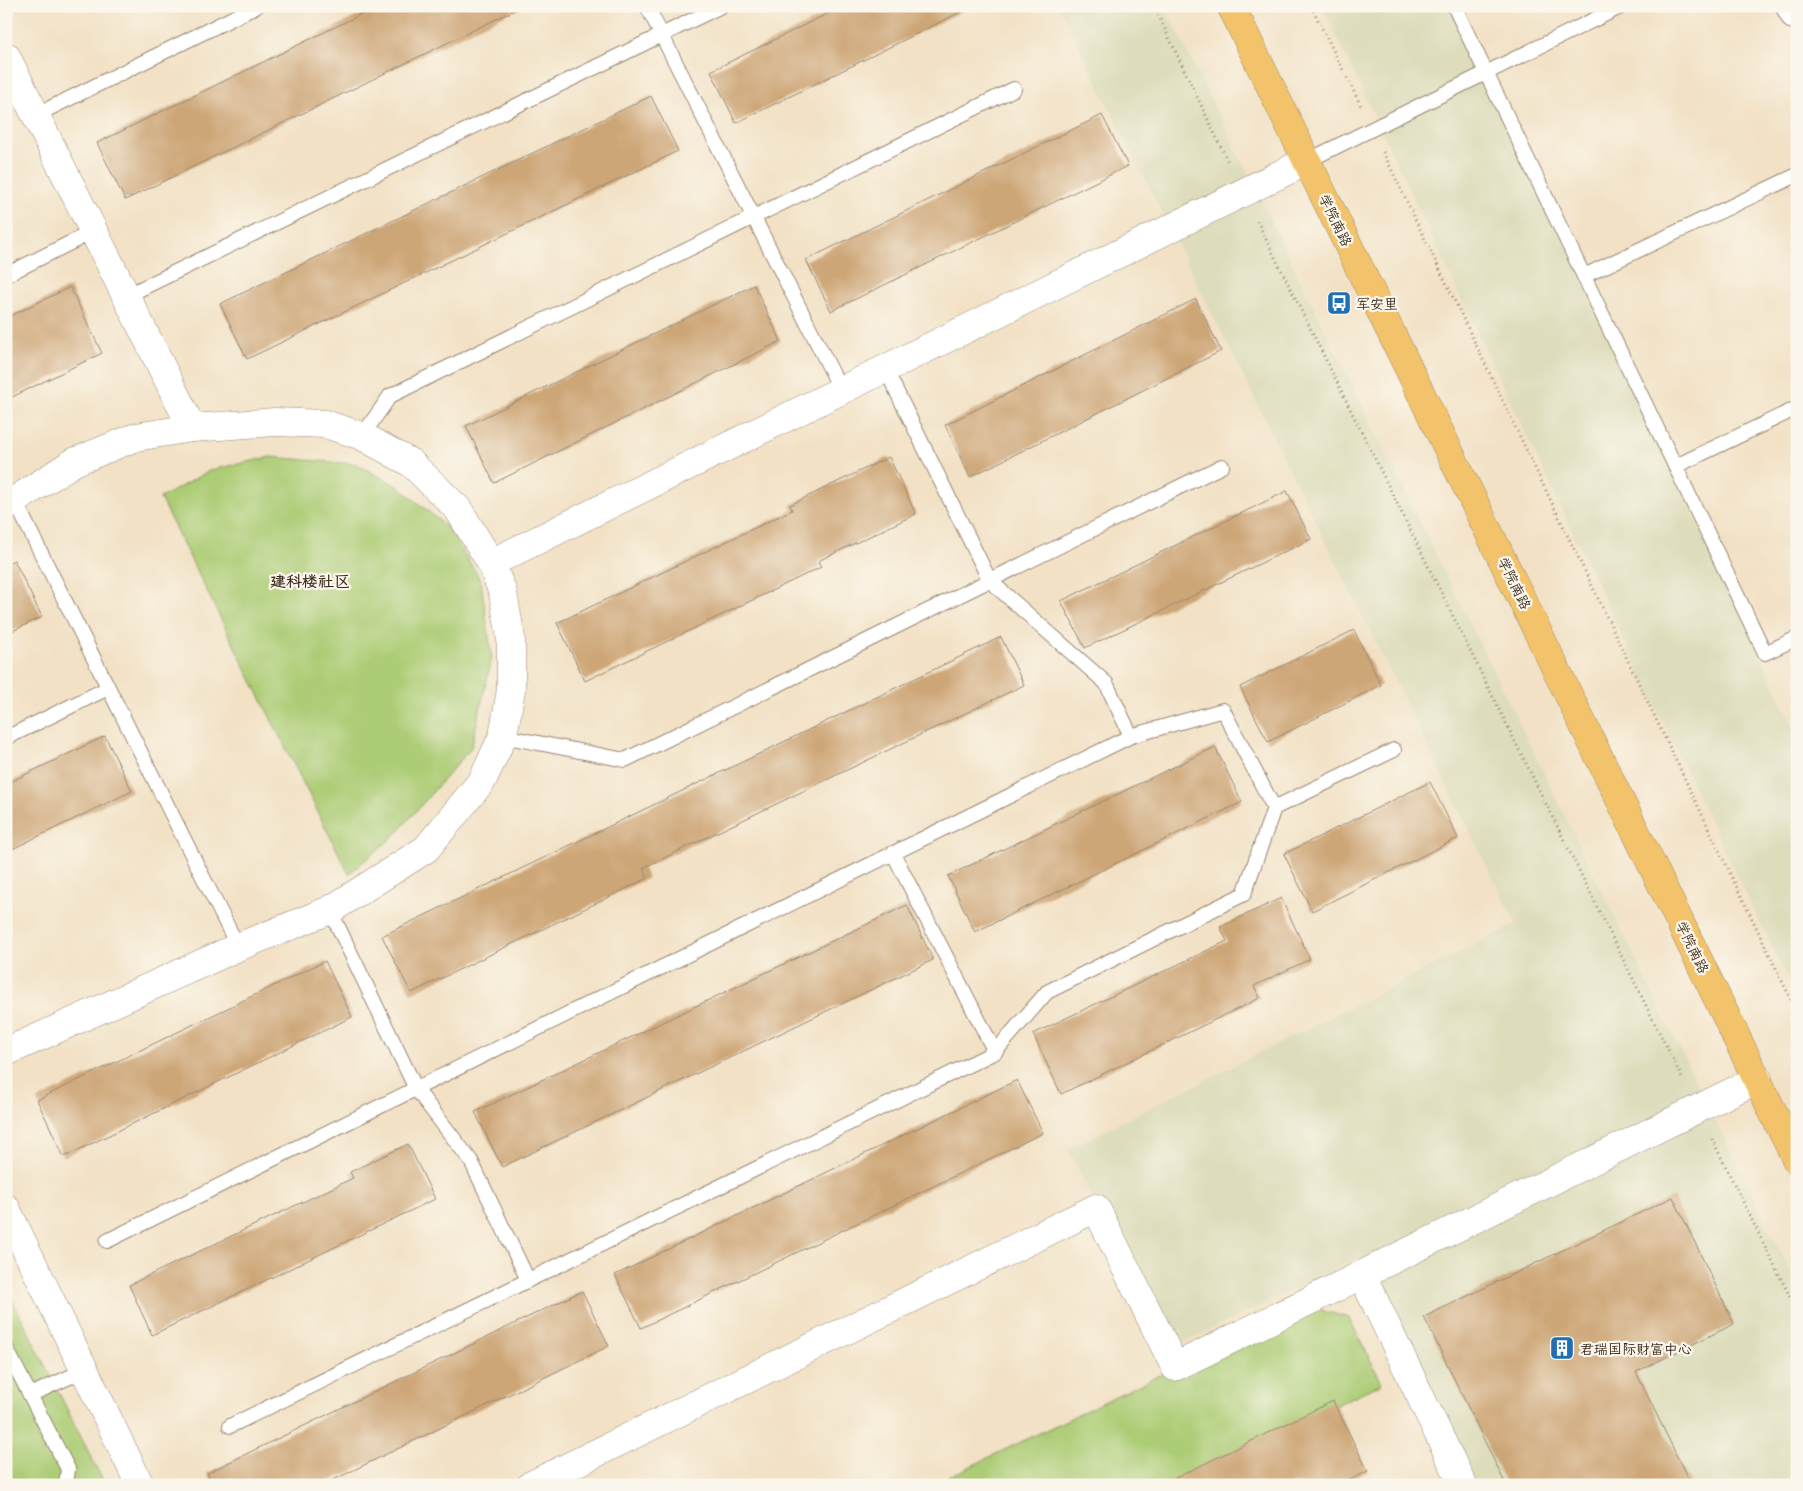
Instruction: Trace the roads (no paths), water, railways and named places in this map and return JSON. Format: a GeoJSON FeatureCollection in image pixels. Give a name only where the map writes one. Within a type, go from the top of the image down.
{"type":"FeatureCollection","features":[{"type":"Feature","properties":{"kind":"main road","name":"学院南路"},"geometry":{"type":"LineString","coordinates":[[1231,6],[1797,1161]]}},
{"type":"Feature","properties":{"kind":"street"},"geometry":{"type":"LineString","coordinates":[[6,56],[192,428]]}},
{"type":"Feature","properties":{"kind":"street"},"geometry":{"type":"LineString","coordinates":[[491,563],[1307,160]]}},
{"type":"Feature","properties":{"kind":"street"},"geometry":{"type":"LineString","coordinates":[[6,1052],[238,947],[330,910],[426,850],[482,781],[503,736],[511,690],[511,638],[503,592],[491,563],[458,509],[411,462],[362,436],[325,424],[274,422],[192,428],[136,438],[74,462],[11,503]]}},
{"type":"Feature","properties":{"kind":"street"},"geometry":{"type":"LineString","coordinates":[[531,1485],[1096,1208],[1175,1367],[1758,1079]]}},
{"type":"Feature","properties":{"kind":"street"},"geometry":{"type":"LineString","coordinates":[[6,1208],[140,1485]]}},
{"type":"Feature","properties":{"kind":"street"},"geometry":{"type":"LineString","coordinates":[[1362,1275],[1463,1485]]}},
{"type":"Feature","properties":{"kind":"lane"},"geometry":{"type":"LineString","coordinates":[[36,115],[257,6]]}},
{"type":"Feature","properties":{"kind":"lane"},"geometry":{"type":"LineString","coordinates":[[647,6],[841,390]]}},
{"type":"Feature","properties":{"kind":"lane"},"geometry":{"type":"LineString","coordinates":[[126,296],[721,6]]}},
{"type":"Feature","properties":{"kind":"lane"},"geometry":{"type":"LineString","coordinates":[[1454,6],[1765,653],[1797,638]]}},
{"type":"Feature","properties":{"kind":"lane"},"geometry":{"type":"LineString","coordinates":[[1307,160],[1622,6]]}},
{"type":"Feature","properties":{"kind":"lane"},"geometry":{"type":"LineString","coordinates":[[1782,6],[1790,22],[1797,22]]}},
{"type":"Feature","properties":{"kind":"lane"},"geometry":{"type":"LineString","coordinates":[[362,436],[390,396],[1014,89]]}},
{"type":"Feature","properties":{"kind":"lane"},"geometry":{"type":"LineString","coordinates":[[1584,276],[1797,175]]}},
{"type":"Feature","properties":{"kind":"lane"},"geometry":{"type":"LineString","coordinates":[[6,275],[94,232]]}},
{"type":"Feature","properties":{"kind":"lane"},"geometry":{"type":"LineString","coordinates":[[885,368],[990,581],[1106,683],[1131,736]]}},
{"type":"Feature","properties":{"kind":"lane"},"geometry":{"type":"LineString","coordinates":[[1676,466],[1797,408]]}},
{"type":"Feature","properties":{"kind":"lane"},"geometry":{"type":"LineString","coordinates":[[503,736],[625,760],[1222,466]]}},
{"type":"Feature","properties":{"kind":"lane"},"geometry":{"type":"LineString","coordinates":[[11,503],[108,688],[238,947]]}},
{"type":"Feature","properties":{"kind":"lane"},"geometry":{"type":"LineString","coordinates":[[6,738],[108,688]]}},
{"type":"Feature","properties":{"kind":"lane"},"geometry":{"type":"LineString","coordinates":[[107,1241],[1131,736],[1223,710],[1274,808]]}},
{"type":"Feature","properties":{"kind":"lane"},"geometry":{"type":"LineString","coordinates":[[230,1426],[995,1052],[1047,992],[1244,894],[1274,808],[1394,750]]}},
{"type":"Feature","properties":{"kind":"lane"},"geometry":{"type":"LineString","coordinates":[[894,853],[995,1052]]}},
{"type":"Feature","properties":{"kind":"lane"},"geometry":{"type":"LineString","coordinates":[[330,910],[416,1089],[471,1162],[528,1280]]}},
{"type":"Feature","properties":{"kind":"lane"},"geometry":{"type":"LineString","coordinates":[[6,1348],[68,1469],[66,1485]]}},
{"type":"Feature","properties":{"kind":"lane"},"geometry":{"type":"LineString","coordinates":[[30,1395],[84,1370]]}},
{"type":"Feature","properties":{"kind":"place","name":"军安里"},"geometry":{"type":"Point","coordinates":[1339,303]}},
{"type":"Feature","properties":{"kind":"place","name":"君瑞国际财富中心"},"geometry":{"type":"Point","coordinates":[1562,1348]}},
{"type":"Feature","properties":{"kind":"district","name":"建科楼社区"},"geometry":{"type":"Point","coordinates":[310,580]}}]}
